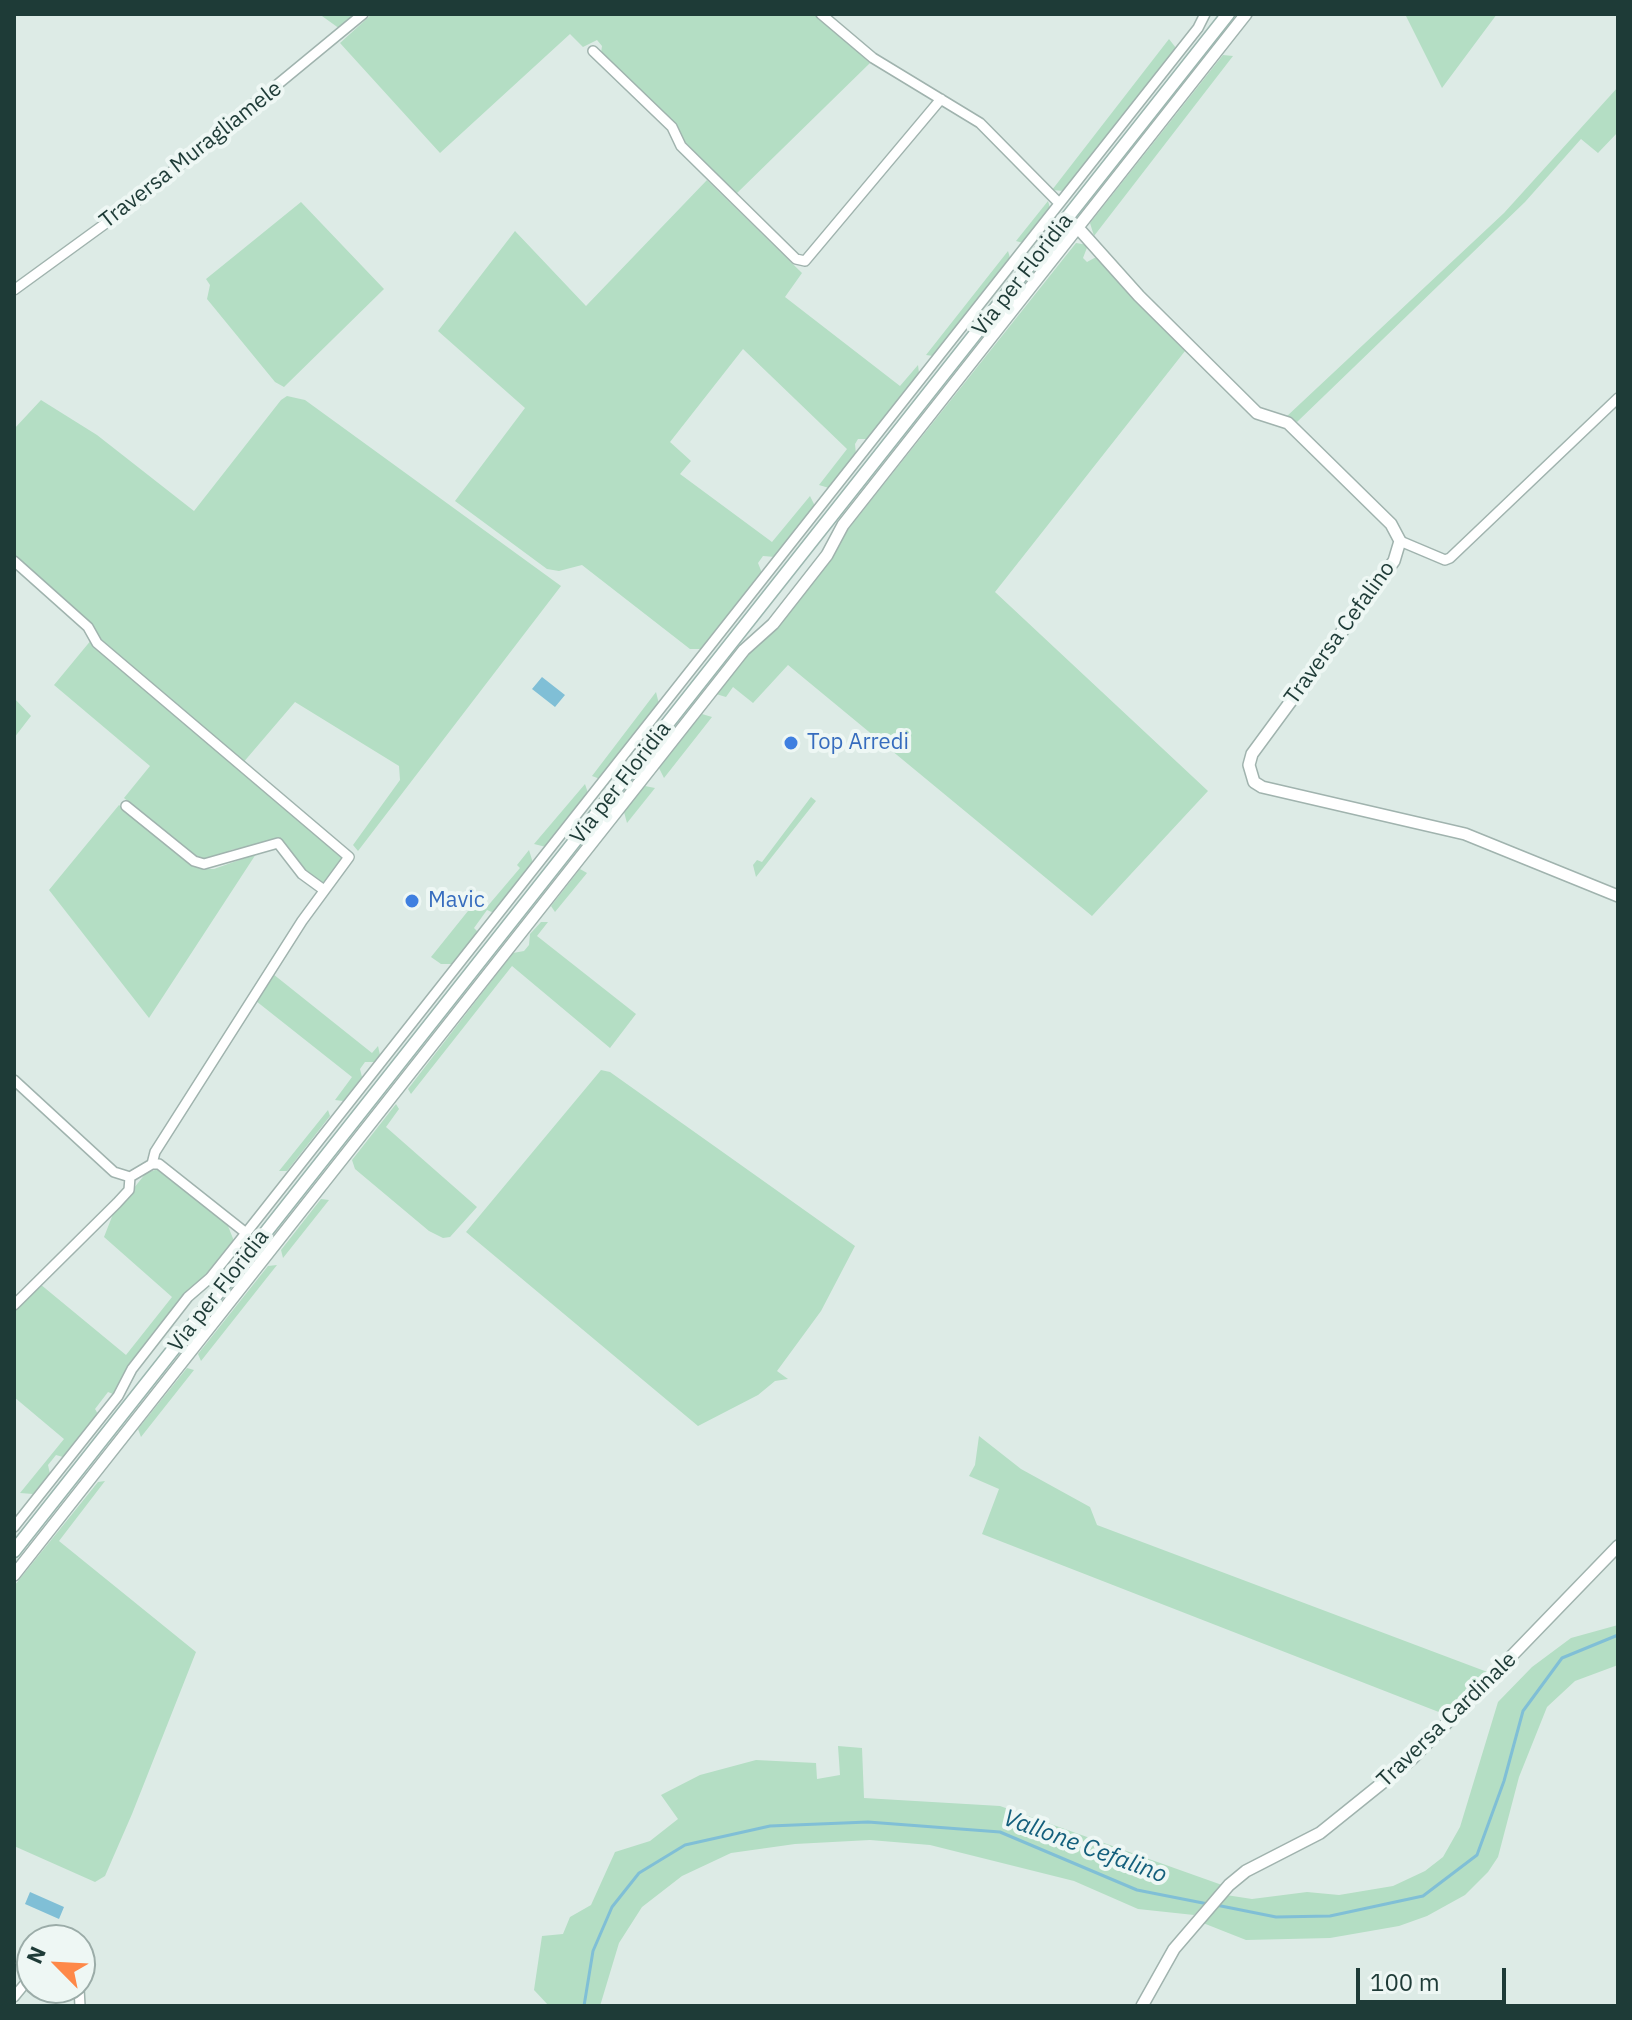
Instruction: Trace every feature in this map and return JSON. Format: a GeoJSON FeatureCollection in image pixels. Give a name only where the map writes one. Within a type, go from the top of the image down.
{"type":"FeatureCollection","features":[{"type":"Feature","properties":{"kind":"main road","name":"Via per Floridia"},"geometry":{"type":"LineString","coordinates":[[14,1551],[1228,14]]}},
{"type":"Feature","properties":{"kind":"street","name":"Traversa Muragliamele"},"geometry":{"type":"LineString","coordinates":[[14,290],[135,202],[363,14]]}},
{"type":"Feature","properties":{"kind":"street"},"geometry":{"type":"LineString","coordinates":[[821,14],[873,58],[990,131],[1059,203]]}},
{"type":"Feature","properties":{"kind":"street"},"geometry":{"type":"LineString","coordinates":[[14,1527],[118,1396],[132,1369],[188,1297],[210,1278],[246,1233],[1198,28],[1205,14]]}},
{"type":"Feature","properties":{"kind":"street"},"geometry":{"type":"LineString","coordinates":[[14,1575],[744,650],[773,624],[827,555],[843,525],[1246,14]]}},
{"type":"Feature","properties":{"kind":"street"},"geometry":{"type":"LineString","coordinates":[[593,51],[672,127],[681,146],[796,259],[805,261],[941,99]]}},
{"type":"Feature","properties":{"kind":"street","name":"Traversa Cefalino"},"geometry":{"type":"LineString","coordinates":[[1079,229],[1139,296],[1257,413],[1288,423],[1391,524],[1400,541],[1394,561],[1252,754],[1249,765],[1254,782],[1262,787],[1465,834],[1618,896]]}},
{"type":"Feature","properties":{"kind":"street"},"geometry":{"type":"LineString","coordinates":[[1400,541],[1445,560],[1450,558],[1618,398]]}},
{"type":"Feature","properties":{"kind":"street"},"geometry":{"type":"LineString","coordinates":[[14,561],[88,627],[97,643],[349,857],[324,890],[155,1152],[152,1164],[130,1177],[114,1172],[14,1080]]}},
{"type":"Feature","properties":{"kind":"street"},"geometry":{"type":"LineString","coordinates":[[126,806],[194,861],[204,864],[278,843],[302,874],[324,890]]}},
{"type":"Feature","properties":{"kind":"street"},"geometry":{"type":"LineString","coordinates":[[152,1164],[166,1168],[246,1233]]}},
{"type":"Feature","properties":{"kind":"street"},"geometry":{"type":"LineString","coordinates":[[14,1305],[129,1190],[130,1177]]}},
{"type":"Feature","properties":{"kind":"street","name":"Traversa Cardinale"},"geometry":{"type":"LineString","coordinates":[[1142,2006],[1174,1949],[1217,1897],[1246,1871],[1320,1833],[1412,1759],[1618,1546]]}},
{"type":"Feature","properties":{"kind":"green space"},"geometry":{"type":"Polygon","coordinates":[[[357,14],[340,29],[322,16],[357,14]]]}},
{"type":"Feature","properties":{"kind":"green space"},"geometry":{"type":"Polygon","coordinates":[[[372,14],[816,14],[870,63],[735,195],[601,53],[602,46],[597,40],[583,47],[570,34],[440,153],[340,43],[372,14]]]}},
{"type":"Feature","properties":{"kind":"green space"},"geometry":{"type":"Polygon","coordinates":[[[1405,14],[1497,14],[1442,88],[1405,14]]]}},
{"type":"Feature","properties":{"kind":"green space"},"geometry":{"type":"Polygon","coordinates":[[[1169,39],[1176,48],[1064,191],[1052,190],[1169,39]]]}},
{"type":"Feature","properties":{"kind":"green space"},"geometry":{"type":"Polygon","coordinates":[[[1223,55],[1233,56],[1094,236],[1090,223],[1223,55]]]}},
{"type":"Feature","properties":{"kind":"green space"},"geometry":{"type":"Polygon","coordinates":[[[1618,87],[1618,132],[1598,153],[1581,139],[1525,202],[1297,422],[1286,417],[1504,213],[1618,87]]]}},
{"type":"Feature","properties":{"kind":"green space"},"geometry":{"type":"Polygon","coordinates":[[[707,180],[802,273],[785,297],[900,386],[918,365],[919,373],[867,439],[858,439],[856,454],[829,488],[819,485],[847,449],[743,349],[670,442],[691,461],[680,474],[772,542],[810,496],[815,506],[775,557],[763,556],[758,563],[762,573],[702,649],[690,649],[582,565],[559,571],[547,569],[455,501],[525,408],[438,331],[515,231],[586,306],[707,180]]]}},
{"type":"Feature","properties":{"kind":"green space"},"geometry":{"type":"Polygon","coordinates":[[[1048,201],[1050,208],[1023,243],[1016,241],[1048,201]]]}},
{"type":"Feature","properties":{"kind":"green space"},"geometry":{"type":"Polygon","coordinates":[[[301,202],[384,289],[284,387],[275,382],[207,299],[210,285],[206,279],[301,202]]]}},
{"type":"Feature","properties":{"kind":"green space"},"geometry":{"type":"Polygon","coordinates":[[[1076,243],[1088,245],[1083,258],[1087,262],[1098,256],[1185,351],[995,592],[1208,791],[1092,916],[788,665],[753,703],[733,687],[726,697],[716,694],[750,651],[775,629],[834,554],[849,528],[1076,243]]]}},
{"type":"Feature","properties":{"kind":"green space"},"geometry":{"type":"Polygon","coordinates":[[[1008,251],[1010,258],[933,356],[926,355],[1008,251]]]}},
{"type":"Feature","properties":{"kind":"green space"},"geometry":{"type":"Polygon","coordinates":[[[287,396],[305,400],[561,586],[358,851],[353,845],[400,780],[399,766],[295,702],[242,764],[99,641],[89,625],[14,555],[14,429],[41,400],[97,435],[194,511],[287,396]]]}},
{"type":"Feature","properties":{"kind":"green space"},"geometry":{"type":"Polygon","coordinates":[[[92,639],[346,856],[323,886],[305,872],[279,840],[231,850],[206,862],[193,857],[124,798],[150,766],[54,685],[92,639]]]}},
{"type":"Feature","properties":{"kind":"green space"},"geometry":{"type":"Polygon","coordinates":[[[656,692],[659,704],[600,779],[592,776],[656,692]]]}},
{"type":"Feature","properties":{"kind":"green space"},"geometry":{"type":"Polygon","coordinates":[[[14,698],[31,716],[14,738],[14,698]]]}},
{"type":"Feature","properties":{"kind":"green space"},"geometry":{"type":"Polygon","coordinates":[[[702,714],[712,717],[664,778],[659,768],[702,714]]]}},
{"type":"Feature","properties":{"kind":"green space"},"geometry":{"type":"Polygon","coordinates":[[[585,784],[588,793],[546,847],[534,844],[585,784]]]}},
{"type":"Feature","properties":{"kind":"green space"},"geometry":{"type":"Polygon","coordinates":[[[645,786],[655,788],[627,823],[624,812],[645,786]]]}},
{"type":"Feature","properties":{"kind":"green space"},"geometry":{"type":"Polygon","coordinates":[[[811,797],[816,801],[756,877],[753,865],[757,860],[762,862],[811,797]]]}},
{"type":"Feature","properties":{"kind":"green space"},"geometry":{"type":"Polygon","coordinates":[[[119,805],[201,869],[214,869],[256,854],[149,1018],[49,890],[119,805]]]}},
{"type":"Feature","properties":{"kind":"green space"},"geometry":{"type":"Polygon","coordinates":[[[529,850],[533,863],[494,913],[487,910],[474,928],[478,932],[453,964],[441,964],[431,957],[476,901],[486,908],[520,868],[517,865],[529,850]]]}},
{"type":"Feature","properties":{"kind":"green space"},"geometry":{"type":"Polygon","coordinates":[[[580,869],[587,873],[555,912],[551,906],[580,869]]]}},
{"type":"Feature","properties":{"kind":"green space"},"geometry":{"type":"Polygon","coordinates":[[[541,922],[548,922],[537,936],[636,1014],[610,1048],[512,966],[411,1094],[408,1089],[513,953],[524,951],[529,945],[530,934],[541,922]]]}},
{"type":"Feature","properties":{"kind":"green space"},"geometry":{"type":"Polygon","coordinates":[[[273,974],[372,1053],[378,1046],[380,1055],[374,1062],[365,1062],[360,1069],[362,1077],[343,1101],[335,1100],[352,1077],[256,1001],[273,974]]]}},
{"type":"Feature","properties":{"kind":"green space"},"geometry":{"type":"Polygon","coordinates":[[[601,1070],[610,1072],[855,1246],[821,1311],[777,1371],[788,1379],[775,1381],[758,1395],[698,1426],[466,1232],[601,1070]]]}},
{"type":"Feature","properties":{"kind":"green space"},"geometry":{"type":"Polygon","coordinates":[[[396,1104],[399,1109],[386,1127],[477,1207],[450,1237],[443,1238],[429,1231],[355,1169],[352,1160],[396,1104]]]}},
{"type":"Feature","properties":{"kind":"green space"},"geometry":{"type":"Polygon","coordinates":[[[328,1110],[330,1116],[287,1171],[279,1171],[328,1110]]]}},
{"type":"Feature","properties":{"kind":"green space"},"geometry":{"type":"Polygon","coordinates":[[[158,1169],[226,1221],[234,1241],[128,1365],[113,1394],[108,1392],[95,1409],[98,1414],[63,1457],[56,1455],[48,1465],[50,1474],[33,1494],[20,1493],[64,1439],[14,1397],[14,1309],[40,1284],[126,1355],[172,1297],[104,1237],[113,1214],[146,1173],[158,1169]]]}},
{"type":"Feature","properties":{"kind":"green space"},"geometry":{"type":"Polygon","coordinates":[[[321,1199],[329,1200],[283,1258],[281,1250],[321,1199]]]}},
{"type":"Feature","properties":{"kind":"green space"},"geometry":{"type":"Polygon","coordinates":[[[277,1265],[201,1361],[198,1354],[268,1266],[277,1265]]]}},
{"type":"Feature","properties":{"kind":"green space"},"geometry":{"type":"Polygon","coordinates":[[[187,1368],[194,1370],[141,1437],[138,1429],[187,1368]]]}},
{"type":"Feature","properties":{"kind":"green space"},"geometry":{"type":"Polygon","coordinates":[[[979,1436],[1021,1469],[1090,1507],[1097,1525],[1490,1673],[1449,1716],[982,1534],[999,1489],[969,1476],[975,1465],[979,1436]]]}},
{"type":"Feature","properties":{"kind":"green space"},"geometry":{"type":"Polygon","coordinates":[[[105,1481],[59,1541],[196,1652],[105,1876],[95,1882],[14,1846],[14,1586],[98,1482],[105,1481]]]}},
{"type":"Feature","properties":{"kind":"green space"},"geometry":{"type":"Polygon","coordinates":[[[1618,1625],[1618,1665],[1575,1681],[1547,1707],[1519,1777],[1498,1857],[1465,1895],[1427,1916],[1399,1926],[1330,1938],[1246,1940],[1203,1923],[1226,1895],[1252,1899],[1307,1892],[1339,1895],[1393,1886],[1425,1871],[1443,1857],[1460,1827],[1498,1702],[1532,1667],[1571,1638],[1618,1625]]]}},
{"type":"Feature","properties":{"kind":"green space"},"geometry":{"type":"Polygon","coordinates":[[[838,1746],[862,1748],[864,1798],[1000,1806],[1222,1885],[1194,1915],[1138,1909],[1074,1881],[930,1845],[870,1840],[795,1844],[731,1853],[682,1876],[642,1907],[619,1943],[600,2006],[549,2006],[534,1990],[542,1936],[563,1934],[570,1917],[591,1905],[615,1852],[650,1841],[678,1819],[661,1795],[700,1775],[756,1760],[816,1763],[817,1779],[840,1775],[838,1746]]]}},
{"type":"Feature","properties":{"kind":"water"},"geometry":{"type":"Polygon","coordinates":[[[542,677],[565,695],[555,707],[532,689],[542,677]]]}},
{"type":"Feature","properties":{"kind":"water"},"geometry":{"type":"Polygon","coordinates":[[[30,1892],[64,1907],[59,1919],[25,1904],[30,1892]]]}},
{"type":"Feature","properties":{"kind":"waterway","name":"Vallone Cefalino"},"geometry":{"type":"LineString","coordinates":[[1216,1905],[1276,1917],[1330,1916],[1423,1896],[1477,1855],[1504,1781],[1523,1711],[1562,1658],[1618,1635]]}},
{"type":"Feature","properties":{"kind":"waterway","name":"Vallone Cefalino"},"geometry":{"type":"LineString","coordinates":[[584,2006],[593,1951],[612,1907],[639,1873],[685,1845],[770,1826],[868,1822],[1000,1832],[1137,1890],[1208,1904]]}},
{"type":"Feature","properties":{"kind":"place","name":"Top Arredi"},"geometry":{"type":"Point","coordinates":[791,743]}},
{"type":"Feature","properties":{"kind":"place","name":"Mavic"},"geometry":{"type":"Point","coordinates":[412,901]}}]}
